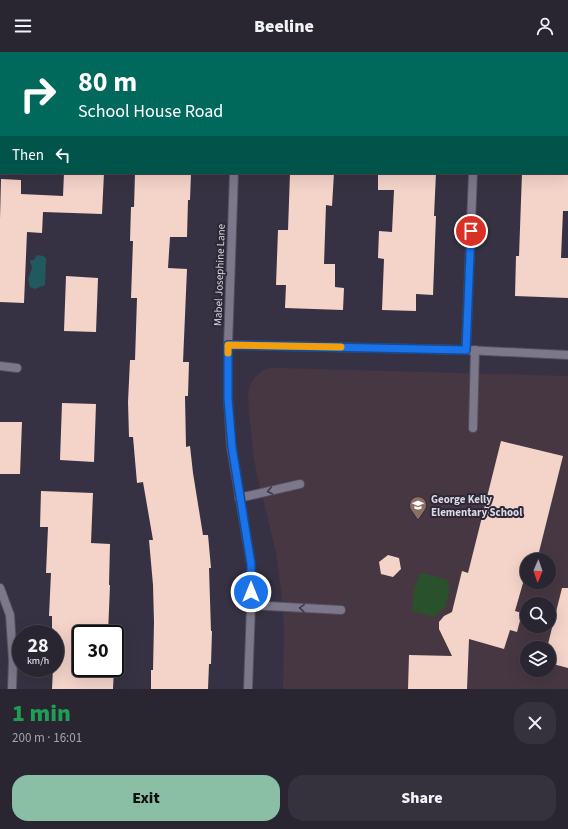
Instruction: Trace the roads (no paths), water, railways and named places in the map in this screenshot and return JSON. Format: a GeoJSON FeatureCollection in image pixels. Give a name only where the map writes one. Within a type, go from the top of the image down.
{"type":"FeatureCollection","features":[{"type":"Feature","properties":{"kind":"street","name":"Mabel Josephine Lane"},"geometry":{"type":"LineString","coordinates":[[234,174],[228,345],[228,398],[232,447],[239,498],[251,564],[248,689]]}},
{"type":"Feature","properties":{"kind":"street"},"geometry":{"type":"LineString","coordinates":[[473,174],[470,350],[473,428]]}},
{"type":"Feature","properties":{"kind":"street"},"geometry":{"type":"LineString","coordinates":[[228,345],[470,350],[568,355]]}},
{"type":"Feature","properties":{"kind":"street"},"geometry":{"type":"LineString","coordinates":[[0,366],[17,368]]}},
{"type":"Feature","properties":{"kind":"street"},"geometry":{"type":"LineString","coordinates":[[239,498],[300,484]]}},
{"type":"Feature","properties":{"kind":"street"},"geometry":{"type":"LineString","coordinates":[[0,588],[10,615],[13,661],[12,689]]}},
{"type":"Feature","properties":{"kind":"street"},"geometry":{"type":"LineString","coordinates":[[251,605],[341,610]]}},
{"type":"Feature","properties":{"kind":"place","name":"George Kelly Elementary School"},"geometry":{"type":"Point","coordinates":[418,520]}}]}
